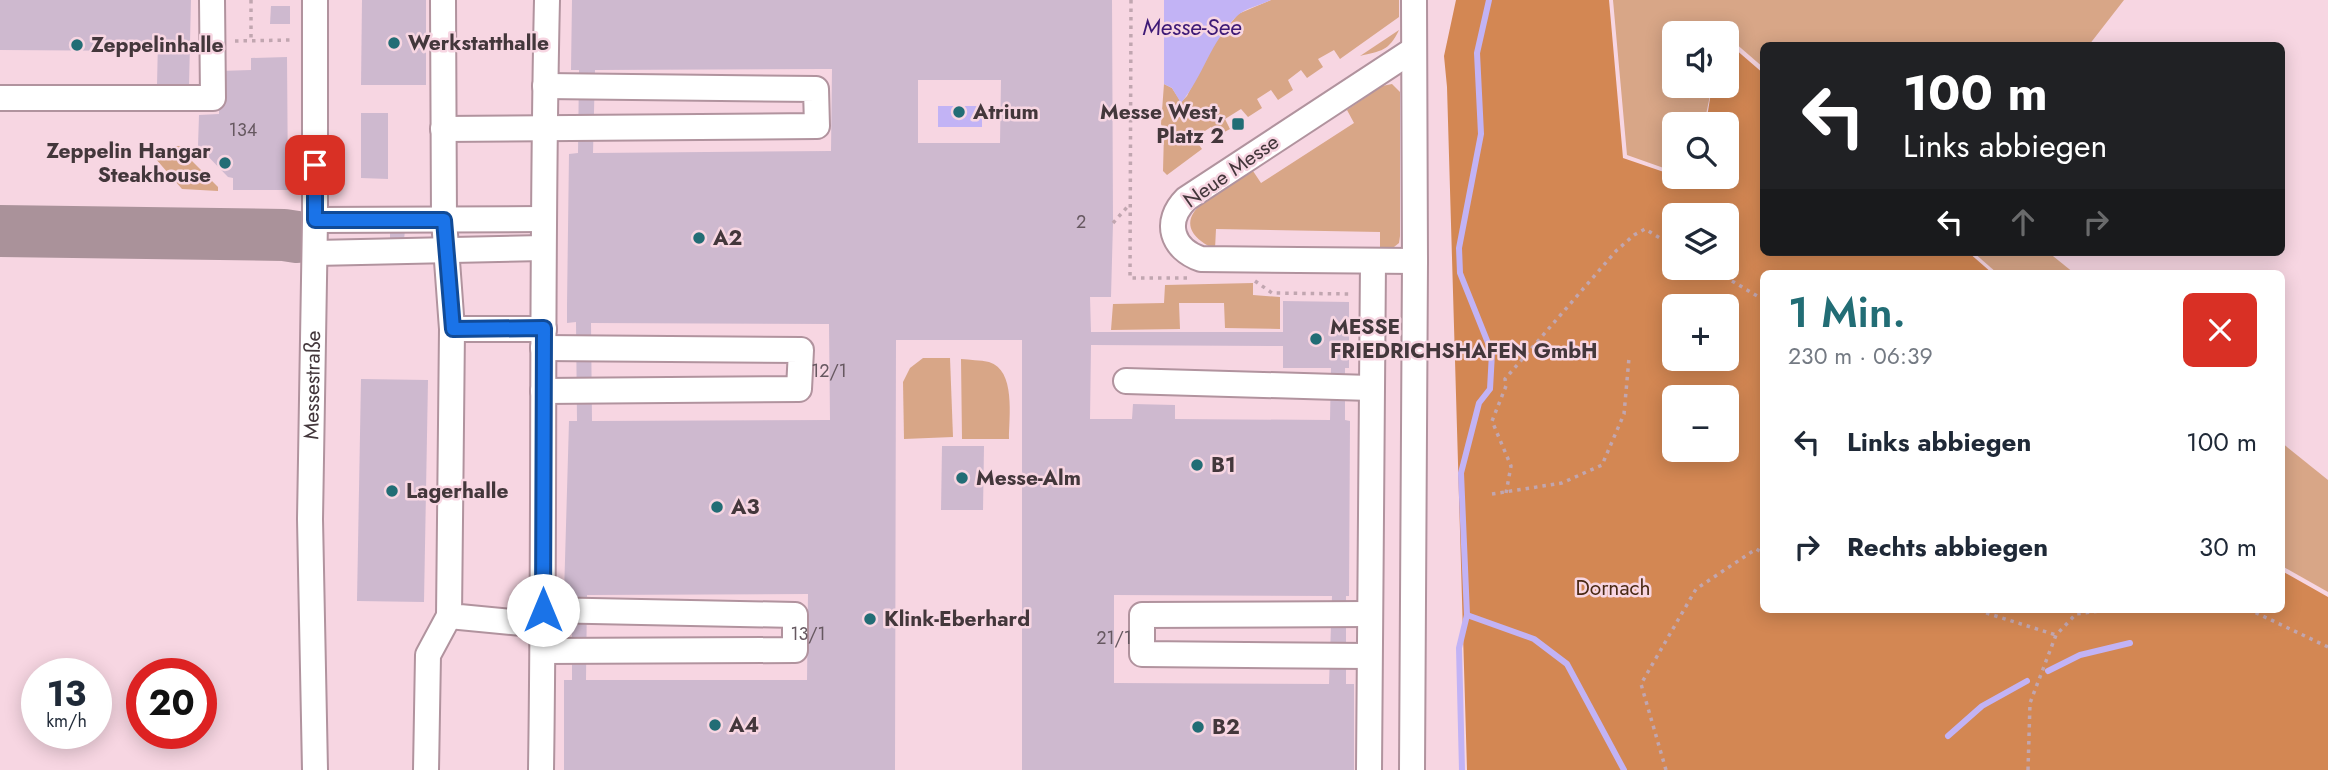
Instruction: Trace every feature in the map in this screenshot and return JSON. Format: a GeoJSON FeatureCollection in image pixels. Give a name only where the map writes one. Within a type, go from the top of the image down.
{"type":"FeatureCollection","features":[{"type":"Feature","properties":{"kind":"street"},"geometry":{"type":"LineString","coordinates":[[0,98],[213,98],[212,0]]}},
{"type":"Feature","properties":{"kind":"street","name":"Messestraße"},"geometry":{"type":"LineString","coordinates":[[315,770],[310,519],[311,236],[316,0]]}},
{"type":"Feature","properties":{"kind":"street"},"geometry":{"type":"LineString","coordinates":[[426,770],[428,655],[449,616],[453,329],[444,220],[443,0]]}},
{"type":"Feature","properties":{"kind":"street"},"geometry":{"type":"LineString","coordinates":[[541,770],[543,128],[547,0]]}},
{"type":"Feature","properties":{"kind":"street"},"geometry":{"type":"LineString","coordinates":[[1412,770],[1414,0]]}},
{"type":"Feature","properties":{"kind":"street","name":"Neue Messe"},"geometry":{"type":"LineString","coordinates":[[1413,50],[1186,199],[1178,207],[1172,220],[1178,245],[1187,254],[1201,259],[1415,261]]}},
{"type":"Feature","properties":{"kind":"street"},"geometry":{"type":"LineString","coordinates":[[443,129],[817,126],[816,89],[545,86]]}},
{"type":"Feature","properties":{"kind":"street"},"geometry":{"type":"LineString","coordinates":[[311,236],[444,220],[543,219]]}},
{"type":"Feature","properties":{"kind":"street"},"geometry":{"type":"LineString","coordinates":[[311,236],[409,250],[544,247]]}},
{"type":"Feature","properties":{"kind":"street"},"geometry":{"type":"LineString","coordinates":[[1368,770],[1373,261]]}},
{"type":"Feature","properties":{"kind":"street"},"geometry":{"type":"LineString","coordinates":[[453,329],[544,338],[801,350],[799,389],[543,391]]}},
{"type":"Feature","properties":{"kind":"street"},"geometry":{"type":"LineString","coordinates":[[1126,381],[1371,388]]}},
{"type":"Feature","properties":{"kind":"street"},"geometry":{"type":"LineString","coordinates":[[1369,614],[1142,615],[1142,654],[1369,656]]}},
{"type":"Feature","properties":{"kind":"street"},"geometry":{"type":"LineString","coordinates":[[449,616],[795,615],[795,650],[543,651]]}},
{"type":"Feature","properties":{"kind":"path"},"geometry":{"type":"LineString","coordinates":[[251,0],[251,41]]}},
{"type":"Feature","properties":{"kind":"path"},"geometry":{"type":"LineString","coordinates":[[213,41],[299,40]]}},
{"type":"Feature","properties":{"kind":"path"},"geometry":{"type":"LineString","coordinates":[[1113,223],[1131,204]]}},
{"type":"Feature","properties":{"kind":"path"},"geometry":{"type":"LineString","coordinates":[[1506,493],[1511,466],[1492,421],[1507,386],[1505,379],[1616,251],[1645,229],[1662,239]]}},
{"type":"Feature","properties":{"kind":"path"},"geometry":{"type":"LineString","coordinates":[[1730,280],[1760,298]]}},
{"type":"Feature","properties":{"kind":"path"},"geometry":{"type":"LineString","coordinates":[[1492,494],[1562,483],[1602,465],[1624,414],[1629,358]]}},
{"type":"Feature","properties":{"kind":"path"},"geometry":{"type":"LineString","coordinates":[[1666,770],[1641,684],[1696,589],[1756,549],[1760,551]]}},
{"type":"Feature","properties":{"kind":"path"},"geometry":{"type":"LineString","coordinates":[[1986,613],[2056,635]]}},
{"type":"Feature","properties":{"kind":"path"},"geometry":{"type":"LineString","coordinates":[[2028,770],[2030,703],[2056,635],[2076,614],[2084,613]]}},
{"type":"Feature","properties":{"kind":"path"},"geometry":{"type":"LineString","coordinates":[[2256,613],[2328,647]]}},
{"type":"Feature","properties":{"kind":"shaded area"},"geometry":{"type":"Polygon","coordinates":[[[1271,0],[1399,0],[1399,17],[1340,59],[1334,50],[1318,59],[1323,67],[1307,78],[1301,70],[1288,80],[1293,90],[1278,100],[1271,90],[1257,99],[1262,108],[1248,117],[1241,109],[1225,119],[1230,129],[1217,136],[1211,127],[1194,138],[1202,149],[1167,175],[1163,171],[1164,132],[1161,124],[1164,84],[1172,88],[1181,102],[1187,96],[1210,49],[1238,14],[1271,0]]]}},
{"type":"Feature","properties":{"kind":"shaded area"},"geometry":{"type":"Polygon","coordinates":[[[1613,0],[2124,0],[2091,42],[1760,42],[1760,65],[1739,46],[1739,21],[1662,21],[1662,98],[1709,98],[1707,112],[1662,112],[1662,167],[1627,155],[1613,0]]]}},
{"type":"Feature","properties":{"kind":"shaded area"},"geometry":{"type":"Polygon","coordinates":[[[1399,30],[1384,49],[1360,56],[1399,30]]]}},
{"type":"Feature","properties":{"kind":"shaded area"},"geometry":{"type":"Polygon","coordinates":[[[1392,84],[1400,92],[1400,236],[1399,243],[1394,247],[1380,247],[1380,232],[1216,229],[1215,249],[1195,235],[1190,225],[1191,219],[1204,202],[1253,171],[1261,183],[1354,123],[1347,110],[1382,86],[1392,84]]]}},
{"type":"Feature","properties":{"kind":"shaded area"},"geometry":{"type":"Polygon","coordinates":[[[167,146],[183,146],[184,153],[218,187],[218,191],[182,189],[155,158],[167,146]]]}},
{"type":"Feature","properties":{"kind":"shaded area"},"geometry":{"type":"Polygon","coordinates":[[[1978,256],[2053,256],[2070,270],[1994,270],[1978,256]]]}},
{"type":"Feature","properties":{"kind":"shaded area"},"geometry":{"type":"Polygon","coordinates":[[[1253,283],[1253,295],[1280,297],[1280,329],[1225,328],[1224,303],[1179,303],[1180,329],[1111,330],[1113,304],[1164,303],[1165,285],[1253,283]]]}},
{"type":"Feature","properties":{"kind":"shaded area"},"geometry":{"type":"Polygon","coordinates":[[[923,358],[950,358],[953,437],[904,439],[903,382],[910,368],[923,358]]]}},
{"type":"Feature","properties":{"kind":"shaded area"},"geometry":{"type":"Polygon","coordinates":[[[961,359],[989,362],[1004,374],[1010,407],[1009,439],[962,439],[961,359]]]}},
{"type":"Feature","properties":{"kind":"shaded area"},"geometry":{"type":"Polygon","coordinates":[[[2285,445],[2328,480],[2328,592],[2285,568],[2285,445]]]}},
{"type":"Feature","properties":{"kind":"green space","name":"Dornach"},"geometry":{"type":"Polygon","coordinates":[[[1456,0],[1609,0],[1623,158],[1662,171],[1662,189],[1739,189],[1739,112],[1708,112],[1710,98],[1739,98],[1739,52],[1760,71],[1760,256],[1973,256],[1989,270],[1760,270],[1760,613],[2285,613],[2285,573],[2328,597],[2328,770],[1467,770],[1444,56],[1456,0]]]}},
{"type":"Feature","properties":{"kind":"water","name":"Messe-See"},"geometry":{"type":"Polygon","coordinates":[[[1164,0],[1271,0],[1244,11],[1228,26],[1181,103],[1172,88],[1164,84],[1164,0]]]}},
{"type":"Feature","properties":{"kind":"water"},"geometry":{"type":"Polygon","coordinates":[[[938,106],[982,106],[982,127],[938,127],[938,106]]]}},
{"type":"Feature","properties":{"kind":"building","name":"Zeppelinhalle"},"geometry":{"type":"Polygon","coordinates":[[[0,0],[191,0],[189,86],[157,86],[158,39],[154,39],[153,51],[0,50],[0,0]]]}},
{"type":"Feature","properties":{"kind":"building","name":"Werkstatthalle"},"geometry":{"type":"Polygon","coordinates":[[[362,0],[426,0],[426,85],[361,85],[362,0]]]}},
{"type":"Feature","properties":{"kind":"building"},"geometry":{"type":"Polygon","coordinates":[[[572,0],[1112,0],[1111,297],[1090,297],[1091,332],[1283,332],[1283,301],[1349,302],[1349,368],[1345,368],[1345,420],[1350,421],[1346,684],[1354,684],[1354,770],[1022,770],[1022,340],[896,340],[895,770],[564,770],[564,680],[572,680],[572,594],[564,595],[569,421],[577,421],[576,322],[567,323],[569,154],[578,153],[579,70],[571,70],[572,0]],[[832,69],[595,70],[593,153],[831,151],[832,69]],[[918,80],[918,143],[1000,143],[1001,80],[918,80]],[[591,323],[592,421],[830,420],[829,324],[591,323]],[[1091,345],[1090,419],[1132,419],[1133,404],[1175,405],[1175,419],[1330,420],[1331,368],[1283,368],[1283,346],[1091,345]],[[808,594],[587,595],[586,680],[807,680],[808,594]],[[1114,595],[1114,683],[1329,684],[1332,596],[1114,595]]]}},
{"type":"Feature","properties":{"kind":"building"},"geometry":{"type":"Polygon","coordinates":[[[271,6],[290,6],[290,24],[270,24],[271,6]]]}},
{"type":"Feature","properties":{"kind":"building"},"geometry":{"type":"Polygon","coordinates":[[[287,57],[288,190],[233,190],[233,178],[228,177],[198,146],[199,115],[219,114],[219,71],[251,70],[251,58],[287,57]]]}},
{"type":"Feature","properties":{"kind":"building"},"geometry":{"type":"Polygon","coordinates":[[[361,113],[388,113],[388,179],[361,178],[361,113]]]}},
{"type":"Feature","properties":{"kind":"building"},"geometry":{"type":"Polygon","coordinates":[[[390,230],[405,230],[404,240],[390,240],[390,230]]]}},
{"type":"Feature","properties":{"kind":"building","name":"Lagerhalle"},"geometry":{"type":"Polygon","coordinates":[[[361,379],[428,380],[424,602],[357,601],[361,379]]]}},
{"type":"Feature","properties":{"kind":"building","name":"Messe-Alm"},"geometry":{"type":"Polygon","coordinates":[[[942,446],[984,446],[983,510],[941,510],[942,446]]]}},
{"type":"Feature","properties":{"kind":"waterway"},"geometry":{"type":"LineString","coordinates":[[1462,770],[1459,648],[1467,615],[1461,473],[1479,403],[1490,389],[1492,353],[1460,273],[1459,248],[1481,134],[1477,53],[1489,0]]}},
{"type":"Feature","properties":{"kind":"waterway"},"geometry":{"type":"LineString","coordinates":[[1467,615],[1534,639],[1567,664],[1624,770]]}},
{"type":"Feature","properties":{"kind":"waterway"},"geometry":{"type":"LineString","coordinates":[[2048,671],[2080,655],[2130,643]]}},
{"type":"Feature","properties":{"kind":"waterway"},"geometry":{"type":"LineString","coordinates":[[1948,736],[1982,706],[2027,681]]}},
{"type":"Feature","properties":{"kind":"taxiway"},"geometry":{"type":"LineString","coordinates":[[0,231],[297,237]]}},
{"type":"Feature","properties":{"kind":"place","name":"Werkstatthalle"},"geometry":{"type":"Point","coordinates":[394,43]}},
{"type":"Feature","properties":{"kind":"place","name":"Zeppelinhalle"},"geometry":{"type":"Point","coordinates":[77,45]}},
{"type":"Feature","properties":{"kind":"place","name":"Atrium"},"geometry":{"type":"Point","coordinates":[959,112]}},
{"type":"Feature","properties":{"kind":"place","name":"Messe West, Platz 2"},"geometry":{"type":"Point","coordinates":[1238,124]}},
{"type":"Feature","properties":{"kind":"place","name":"Zeppelin Hangar Steakhouse"},"geometry":{"type":"Point","coordinates":[225,163]}},
{"type":"Feature","properties":{"kind":"place","name":"A2"},"geometry":{"type":"Point","coordinates":[699,238]}},
{"type":"Feature","properties":{"kind":"place","name":"MESSE FRIEDRICHSHAFEN GmbH"},"geometry":{"type":"Point","coordinates":[1316,339]}},
{"type":"Feature","properties":{"kind":"place","name":"B1"},"geometry":{"type":"Point","coordinates":[1197,465]}},
{"type":"Feature","properties":{"kind":"place","name":"Messe-Alm"},"geometry":{"type":"Point","coordinates":[962,478]}},
{"type":"Feature","properties":{"kind":"place","name":"Lagerhalle"},"geometry":{"type":"Point","coordinates":[392,491]}},
{"type":"Feature","properties":{"kind":"place","name":"A3"},"geometry":{"type":"Point","coordinates":[717,507]}},
{"type":"Feature","properties":{"kind":"place","name":"Klink-Eberhard"},"geometry":{"type":"Point","coordinates":[870,619]}},
{"type":"Feature","properties":{"kind":"place","name":"A4"},"geometry":{"type":"Point","coordinates":[715,725]}},
{"type":"Feature","properties":{"kind":"place","name":"B2"},"geometry":{"type":"Point","coordinates":[1198,727]}},
{"type":"Feature","properties":{"kind":"route"},"geometry":{"type":"LineString","coordinates":[[315,165],[315,220],[444,220],[453,329],[544,328],[543,610]]}}]}
